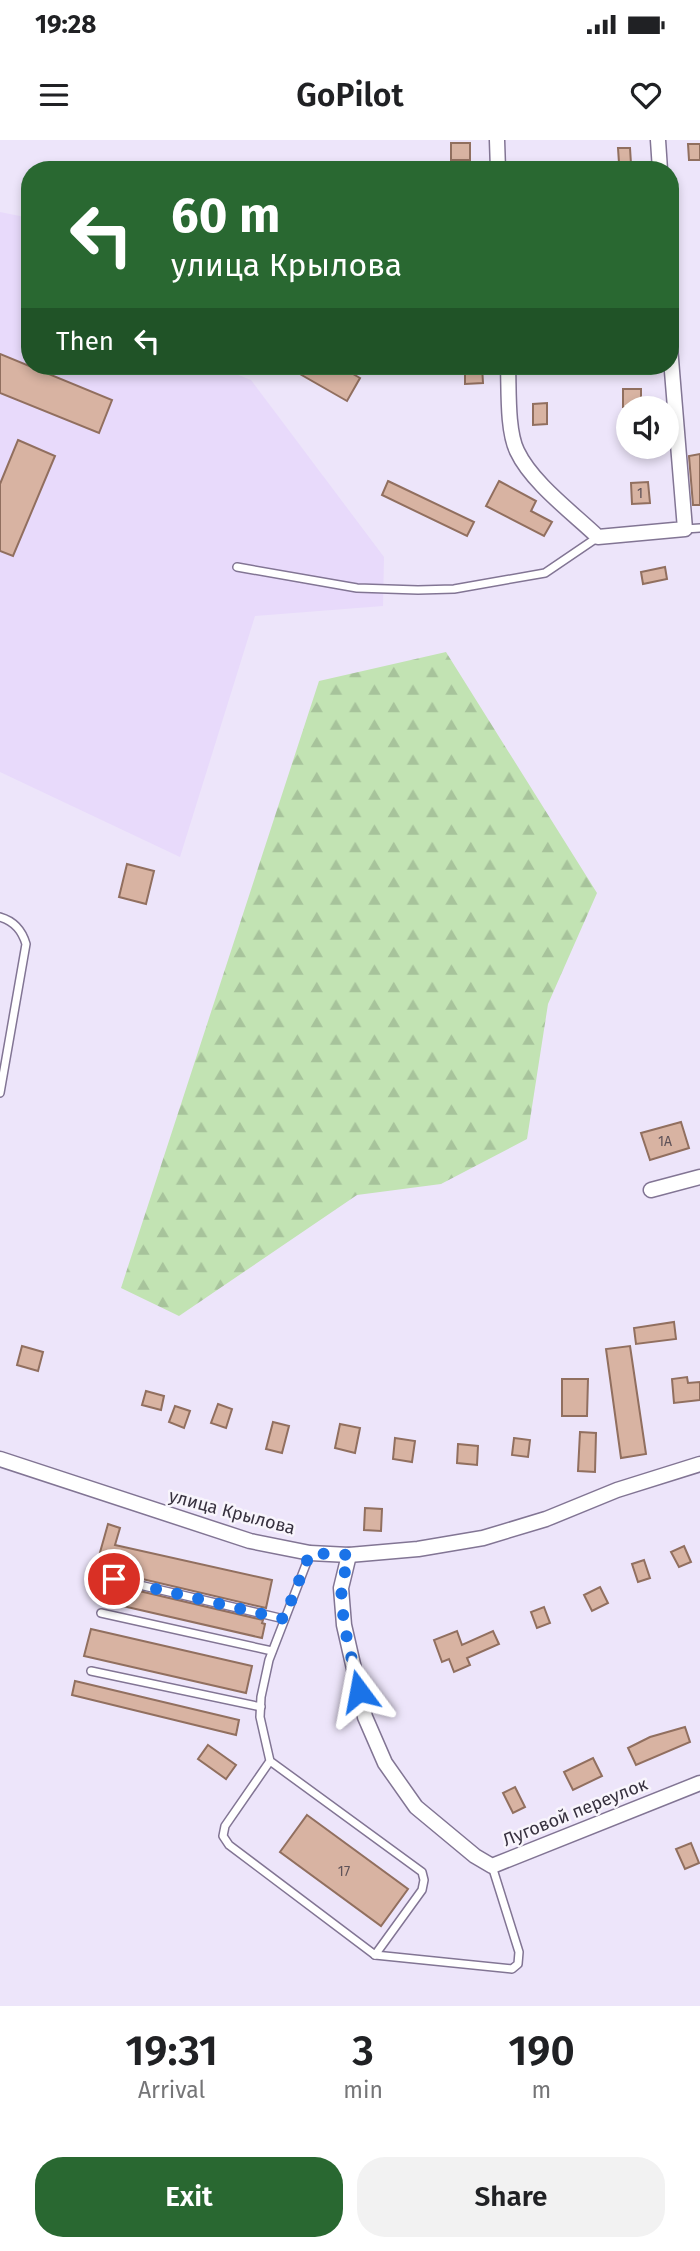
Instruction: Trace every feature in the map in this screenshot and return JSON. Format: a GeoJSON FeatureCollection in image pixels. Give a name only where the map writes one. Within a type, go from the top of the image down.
{"type":"FeatureCollection","features":[{"type":"Feature","properties":{"kind":"street"},"geometry":{"type":"LineString","coordinates":[[497,140],[498,161]]}},
{"type":"Feature","properties":{"kind":"street"},"geometry":{"type":"LineString","coordinates":[[658,140],[659,161]]}},
{"type":"Feature","properties":{"kind":"street"},"geometry":{"type":"LineString","coordinates":[[508,375],[516,449],[530,472],[598,537],[692,529],[673,375]]}},
{"type":"Feature","properties":{"kind":"street"},"geometry":{"type":"LineString","coordinates":[[651,1190],[700,1177]]}},
{"type":"Feature","properties":{"kind":"street","name":"улица Крылова"},"geometry":{"type":"LineString","coordinates":[[0,1459],[250,1541],[310,1553],[349,1555],[418,1549],[483,1538],[546,1519],[617,1490],[700,1464]]}},
{"type":"Feature","properties":{"kind":"street","name":"Луговой переулок"},"geometry":{"type":"LineString","coordinates":[[349,1555],[341,1588],[344,1625],[365,1717],[385,1763],[416,1807],[475,1856],[492,1866],[700,1783]]}},
{"type":"Feature","properties":{"kind":"lane"},"geometry":{"type":"LineString","coordinates":[[237,567],[357,588],[454,589],[545,573],[598,537]]}},
{"type":"Feature","properties":{"kind":"lane"},"geometry":{"type":"LineString","coordinates":[[0,917],[13,922],[20,929],[26,944],[0,1093]]}},
{"type":"Feature","properties":{"kind":"lane"},"geometry":{"type":"LineString","coordinates":[[310,1553],[272,1651],[260,1717],[271,1761],[422,1872],[422,1890],[375,1955]]}},
{"type":"Feature","properties":{"kind":"lane"},"geometry":{"type":"LineString","coordinates":[[114,1579],[284,1619]]}},
{"type":"Feature","properties":{"kind":"lane"},"geometry":{"type":"LineString","coordinates":[[101,1613],[272,1651]]}},
{"type":"Feature","properties":{"kind":"lane"},"geometry":{"type":"LineString","coordinates":[[91,1671],[261,1707]]}},
{"type":"Feature","properties":{"kind":"lane"},"geometry":{"type":"LineString","coordinates":[[271,1761],[225,1826],[223,1836],[229,1845],[375,1955],[512,1969],[518,1964],[519,1952],[492,1866]]}},
{"type":"Feature","properties":{"kind":"shaded area"},"geometry":{"type":"Polygon","coordinates":[[[0,212],[21,216],[21,375],[238,375],[251,380],[384,557],[383,606],[255,616],[180,857],[0,772],[0,212]]]}},
{"type":"Feature","properties":{"kind":"green space"},"geometry":{"type":"Polygon","coordinates":[[[446,652],[597,893],[548,1004],[527,1139],[441,1184],[357,1195],[179,1316],[121,1288],[319,681],[446,652]]]}},
{"type":"Feature","properties":{"kind":"building"},"geometry":{"type":"Polygon","coordinates":[[[451,143],[470,143],[470,160],[451,160],[451,143]]]}},
{"type":"Feature","properties":{"kind":"building"},"geometry":{"type":"Polygon","coordinates":[[[688,144],[700,144],[700,160],[689,160],[688,144]]]}},
{"type":"Feature","properties":{"kind":"building"},"geometry":{"type":"Polygon","coordinates":[[[618,148],[630,148],[631,161],[619,161],[618,148]]]}},
{"type":"Feature","properties":{"kind":"building"},"geometry":{"type":"Polygon","coordinates":[[[0,354],[21,363],[21,375],[51,375],[112,400],[99,433],[0,393],[0,354]]]}},
{"type":"Feature","properties":{"kind":"building"},"geometry":{"type":"Polygon","coordinates":[[[302,375],[355,375],[360,378],[347,401],[302,375]]]}},
{"type":"Feature","properties":{"kind":"building"},"geometry":{"type":"Polygon","coordinates":[[[465,375],[483,375],[483,383],[465,384],[465,375]]]}},
{"type":"Feature","properties":{"kind":"building"},"geometry":{"type":"Polygon","coordinates":[[[623,389],[641,389],[641,396],[623,396],[623,389]]]}},
{"type":"Feature","properties":{"kind":"building"},"geometry":{"type":"Polygon","coordinates":[[[547,403],[547,424],[533,425],[533,404],[547,403]]]}},
{"type":"Feature","properties":{"kind":"building"},"geometry":{"type":"Polygon","coordinates":[[[18,440],[55,456],[13,556],[0,551],[0,484],[18,440]]]}},
{"type":"Feature","properties":{"kind":"building"},"geometry":{"type":"Polygon","coordinates":[[[700,454],[700,505],[693,505],[689,456],[700,454]]]}},
{"type":"Feature","properties":{"kind":"building"},"geometry":{"type":"Polygon","coordinates":[[[388,481],[474,522],[467,536],[382,495],[388,481]]]}},
{"type":"Feature","properties":{"kind":"building"},"geometry":{"type":"Polygon","coordinates":[[[499,481],[536,501],[531,511],[552,522],[544,536],[486,506],[499,481]]]}},
{"type":"Feature","properties":{"kind":"building"},"geometry":{"type":"Polygon","coordinates":[[[648,482],[650,503],[632,504],[631,483],[648,482]]]}},
{"type":"Feature","properties":{"kind":"building"},"geometry":{"type":"Polygon","coordinates":[[[665,567],[667,579],[643,584],[641,572],[665,567]]]}},
{"type":"Feature","properties":{"kind":"building"},"geometry":{"type":"Polygon","coordinates":[[[127,864],[154,871],[146,904],[119,897],[127,864]]]}},
{"type":"Feature","properties":{"kind":"building"},"geometry":{"type":"Polygon","coordinates":[[[681,1122],[689,1148],[650,1160],[641,1133],[681,1122]]]}},
{"type":"Feature","properties":{"kind":"building"},"geometry":{"type":"Polygon","coordinates":[[[674,1322],[676,1339],[636,1344],[634,1328],[674,1322]]]}},
{"type":"Feature","properties":{"kind":"building"},"geometry":{"type":"Polygon","coordinates":[[[22,1346],[43,1352],[38,1371],[17,1365],[22,1346]]]}},
{"type":"Feature","properties":{"kind":"building"},"geometry":{"type":"Polygon","coordinates":[[[630,1346],[646,1454],[621,1458],[606,1349],[630,1346]]]}},
{"type":"Feature","properties":{"kind":"building"},"geometry":{"type":"Polygon","coordinates":[[[687,1377],[688,1383],[700,1382],[700,1400],[674,1403],[672,1379],[687,1377]]]}},
{"type":"Feature","properties":{"kind":"building"},"geometry":{"type":"Polygon","coordinates":[[[562,1379],[588,1379],[587,1416],[562,1416],[562,1379]]]}},
{"type":"Feature","properties":{"kind":"building"},"geometry":{"type":"Polygon","coordinates":[[[146,1391],[164,1396],[161,1410],[142,1405],[146,1391]]]}},
{"type":"Feature","properties":{"kind":"building"},"geometry":{"type":"Polygon","coordinates":[[[218,1404],[232,1409],[226,1428],[211,1423],[218,1404]]]}},
{"type":"Feature","properties":{"kind":"building"},"geometry":{"type":"Polygon","coordinates":[[[175,1406],[190,1411],[184,1428],[169,1422],[175,1406]]]}},
{"type":"Feature","properties":{"kind":"building"},"geometry":{"type":"Polygon","coordinates":[[[273,1422],[289,1426],[282,1453],[266,1449],[273,1422]]]}},
{"type":"Feature","properties":{"kind":"building"},"geometry":{"type":"Polygon","coordinates":[[[340,1424],[360,1428],[355,1453],[335,1448],[340,1424]]]}},
{"type":"Feature","properties":{"kind":"building"},"geometry":{"type":"Polygon","coordinates":[[[580,1432],[596,1433],[595,1472],[578,1471],[580,1432]]]}},
{"type":"Feature","properties":{"kind":"building"},"geometry":{"type":"Polygon","coordinates":[[[395,1438],[415,1441],[412,1462],[393,1459],[395,1438]]]}},
{"type":"Feature","properties":{"kind":"building"},"geometry":{"type":"Polygon","coordinates":[[[514,1438],[530,1440],[528,1457],[512,1455],[514,1438]]]}},
{"type":"Feature","properties":{"kind":"building"},"geometry":{"type":"Polygon","coordinates":[[[458,1444],[478,1446],[477,1465],[457,1463],[458,1444]]]}},
{"type":"Feature","properties":{"kind":"building"},"geometry":{"type":"Polygon","coordinates":[[[365,1508],[382,1509],[381,1531],[364,1530],[365,1508]]]}},
{"type":"Feature","properties":{"kind":"building"},"geometry":{"type":"Polygon","coordinates":[[[108,1524],[120,1528],[115,1545],[272,1580],[266,1608],[121,1574],[122,1570],[97,1563],[108,1524]]]}},
{"type":"Feature","properties":{"kind":"building"},"geometry":{"type":"Polygon","coordinates":[[[684,1546],[691,1562],[679,1567],[671,1552],[684,1546]]]}},
{"type":"Feature","properties":{"kind":"building"},"geometry":{"type":"Polygon","coordinates":[[[644,1560],[650,1578],[638,1582],[632,1564],[644,1560]]]}},
{"type":"Feature","properties":{"kind":"building"},"geometry":{"type":"Polygon","coordinates":[[[118,1586],[263,1620],[262,1623],[265,1624],[262,1638],[114,1604],[118,1586]]]}},
{"type":"Feature","properties":{"kind":"building"},"geometry":{"type":"Polygon","coordinates":[[[600,1587],[608,1603],[592,1611],[584,1595],[600,1587]]]}},
{"type":"Feature","properties":{"kind":"building"},"geometry":{"type":"Polygon","coordinates":[[[544,1607],[550,1623],[537,1628],[531,1612],[544,1607]]]}},
{"type":"Feature","properties":{"kind":"building"},"geometry":{"type":"Polygon","coordinates":[[[91,1629],[252,1666],[246,1693],[84,1656],[91,1629]]]}},
{"type":"Feature","properties":{"kind":"building"},"geometry":{"type":"Polygon","coordinates":[[[457,1631],[462,1645],[493,1631],[499,1644],[467,1658],[470,1665],[454,1672],[449,1659],[442,1662],[434,1640],[457,1631]]]}},
{"type":"Feature","properties":{"kind":"building"},"geometry":{"type":"Polygon","coordinates":[[[75,1681],[239,1720],[236,1735],[72,1695],[75,1681]]]}},
{"type":"Feature","properties":{"kind":"building"},"geometry":{"type":"Polygon","coordinates":[[[685,1727],[690,1742],[636,1765],[628,1748],[650,1737],[685,1727]]]}},
{"type":"Feature","properties":{"kind":"building"},"geometry":{"type":"Polygon","coordinates":[[[208,1745],[236,1765],[226,1779],[198,1759],[208,1745]]]}},
{"type":"Feature","properties":{"kind":"building"},"geometry":{"type":"Polygon","coordinates":[[[593,1758],[602,1776],[573,1790],[564,1772],[593,1758]]]}},
{"type":"Feature","properties":{"kind":"building"},"geometry":{"type":"Polygon","coordinates":[[[515,1787],[525,1807],[513,1813],[503,1793],[515,1787]]]}},
{"type":"Feature","properties":{"kind":"building"},"geometry":{"type":"Polygon","coordinates":[[[307,1815],[408,1889],[381,1926],[280,1852],[307,1815]]]}},
{"type":"Feature","properties":{"kind":"building"},"geometry":{"type":"Polygon","coordinates":[[[691,1843],[699,1863],[685,1869],[676,1849],[691,1843]]]}},
{"type":"Feature","properties":{"kind":"route"},"geometry":{"type":"LineString","coordinates":[[114,1579],[284,1619],[310,1553],[349,1555],[341,1588],[344,1625],[359,1691]]}}]}
